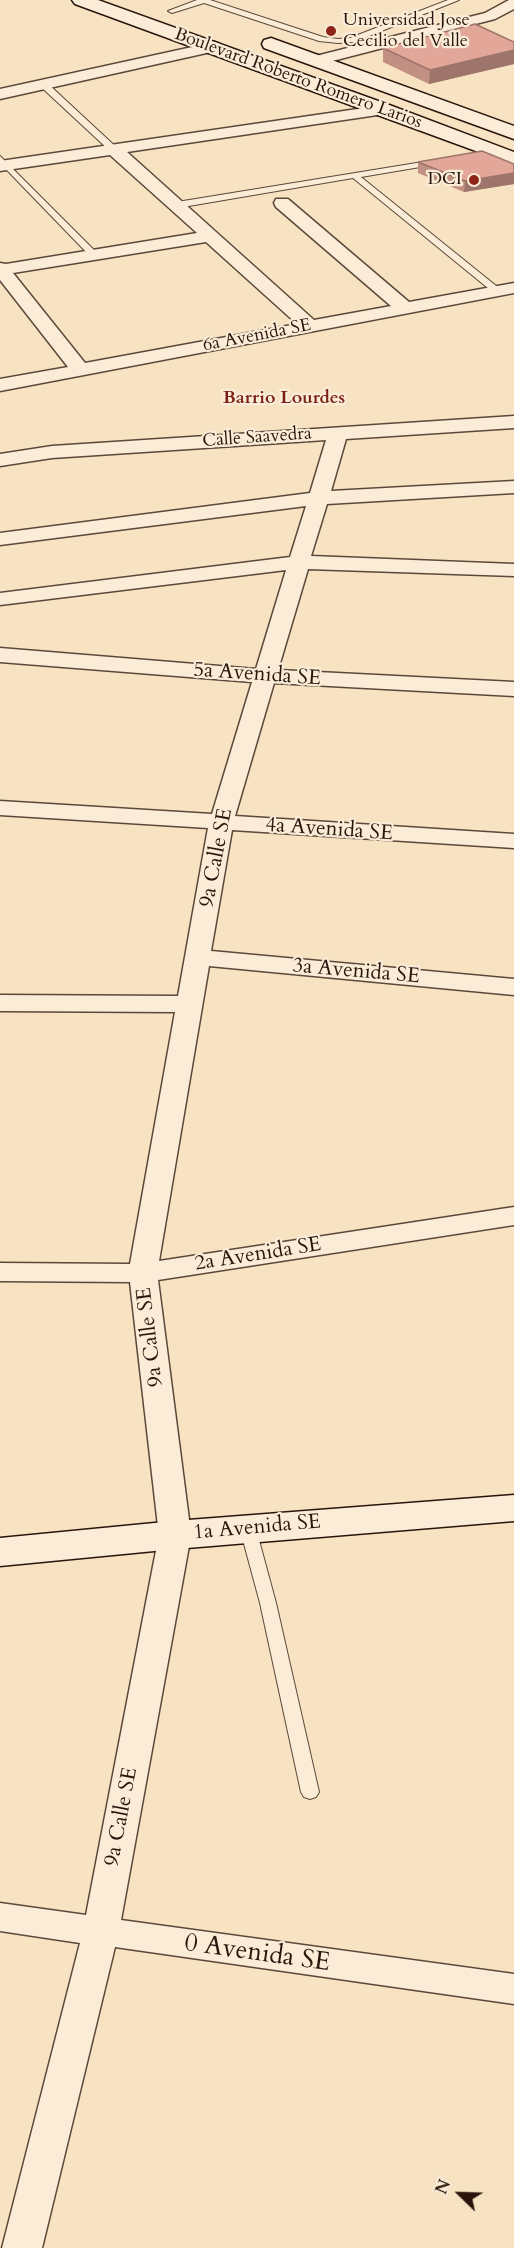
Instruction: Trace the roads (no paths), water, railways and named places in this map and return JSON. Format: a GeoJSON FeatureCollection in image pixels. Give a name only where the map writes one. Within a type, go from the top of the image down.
{"type":"FeatureCollection","features":[{"type":"Feature","properties":{"kind":"main road","name":"Boulevard Roberto Romero Larios"},"geometry":{"type":"LineString","coordinates":[[81,0],[215,47],[505,156]]}},
{"type":"Feature","properties":{"kind":"main road","name":"Boulevard Roberto Romero Larios"},"geometry":{"type":"LineString","coordinates":[[149,4],[205,22]]}},
{"type":"Feature","properties":{"kind":"main road","name":"Boulevard Roberto Romero Larios"},"geometry":{"type":"LineString","coordinates":[[250,38],[318,60],[512,131]]}},
{"type":"Feature","properties":{"kind":"main road","name":"1a Avenida SE"},"geometry":{"type":"LineString","coordinates":[[0,1552],[175,1535],[514,1508]]}},
{"type":"Feature","properties":{"kind":"street"},"geometry":{"type":"LineString","coordinates":[[318,60],[490,16],[514,3]]}},
{"type":"Feature","properties":{"kind":"street"},"geometry":{"type":"LineString","coordinates":[[0,94],[215,47]]}},
{"type":"Feature","properties":{"kind":"street"},"geometry":{"type":"LineString","coordinates":[[2,163],[385,110]]}},
{"type":"Feature","properties":{"kind":"street"},"geometry":{"type":"LineString","coordinates":[[113,149],[310,326]]}},
{"type":"Feature","properties":{"kind":"street"},"geometry":{"type":"LineString","coordinates":[[282,203],[405,308]]}},
{"type":"Feature","properties":{"kind":"street"},"geometry":{"type":"LineString","coordinates":[[80,370],[4,277],[94,255],[211,236]]}},
{"type":"Feature","properties":{"kind":"street","name":"6a Avenida SE"},"geometry":{"type":"LineString","coordinates":[[0,385],[505,290]]}},
{"type":"Feature","properties":{"kind":"street","name":"Calle Saavedra"},"geometry":{"type":"LineString","coordinates":[[0,460],[52,452],[514,422]]}},
{"type":"Feature","properties":{"kind":"street","name":"9a Calle SE"},"geometry":{"type":"LineString","coordinates":[[22,2248],[100,1932],[175,1535],[143,1273],[221,823],[338,433]]}},
{"type":"Feature","properties":{"kind":"street"},"geometry":{"type":"LineString","coordinates":[[0,539],[318,498],[514,487]]}},
{"type":"Feature","properties":{"kind":"street"},"geometry":{"type":"LineString","coordinates":[[0,599],[299,562],[514,570]]}},
{"type":"Feature","properties":{"kind":"street","name":"5a Avenida SE"},"geometry":{"type":"LineString","coordinates":[[0,655],[265,676],[514,689]]}},
{"type":"Feature","properties":{"kind":"street","name":"4a Avenida SE"},"geometry":{"type":"LineString","coordinates":[[0,808],[514,842]]}},
{"type":"Feature","properties":{"kind":"street","name":"3a Avenida SE"},"geometry":{"type":"LineString","coordinates":[[198,957],[514,987]]}},
{"type":"Feature","properties":{"kind":"street"},"geometry":{"type":"LineString","coordinates":[[0,1003],[191,1004]]}},
{"type":"Feature","properties":{"kind":"street","name":"2a Avenida SE"},"geometry":{"type":"LineString","coordinates":[[0,1272],[143,1273],[514,1216]]}},
{"type":"Feature","properties":{"kind":"street","name":"0 Avenida SE"},"geometry":{"type":"LineString","coordinates":[[0,1917],[514,1989]]}},
{"type":"Feature","properties":{"kind":"lane"},"geometry":{"type":"LineString","coordinates":[[172,11],[204,0],[322,39],[338,41],[351,40],[455,0]]}},
{"type":"Feature","properties":{"kind":"lane"},"geometry":{"type":"LineString","coordinates":[[43,84],[113,149]]}},
{"type":"Feature","properties":{"kind":"lane"},"geometry":{"type":"LineString","coordinates":[[473,156],[505,156]]}},
{"type":"Feature","properties":{"kind":"lane"},"geometry":{"type":"LineString","coordinates":[[177,205],[449,160]]}},
{"type":"Feature","properties":{"kind":"lane"},"geometry":{"type":"LineString","coordinates":[[2,163],[94,255]]}},
{"type":"Feature","properties":{"kind":"lane"},"geometry":{"type":"LineString","coordinates":[[355,176],[505,290]]}},
{"type":"Feature","properties":{"kind":"lane"},"geometry":{"type":"LineString","coordinates":[[248,1529],[268,1603],[310,1792]]}},
{"type":"Feature","properties":{"kind":"place","name":"Universidad Jose Cecilio del Valle"},"geometry":{"type":"Point","coordinates":[331,31]}},
{"type":"Feature","properties":{"kind":"place","name":"DCI"},"geometry":{"type":"Point","coordinates":[474,180]}},
{"type":"Feature","properties":{"kind":"district","name":"Barrio Lourdes"},"geometry":{"type":"Point","coordinates":[284,399]}}]}
